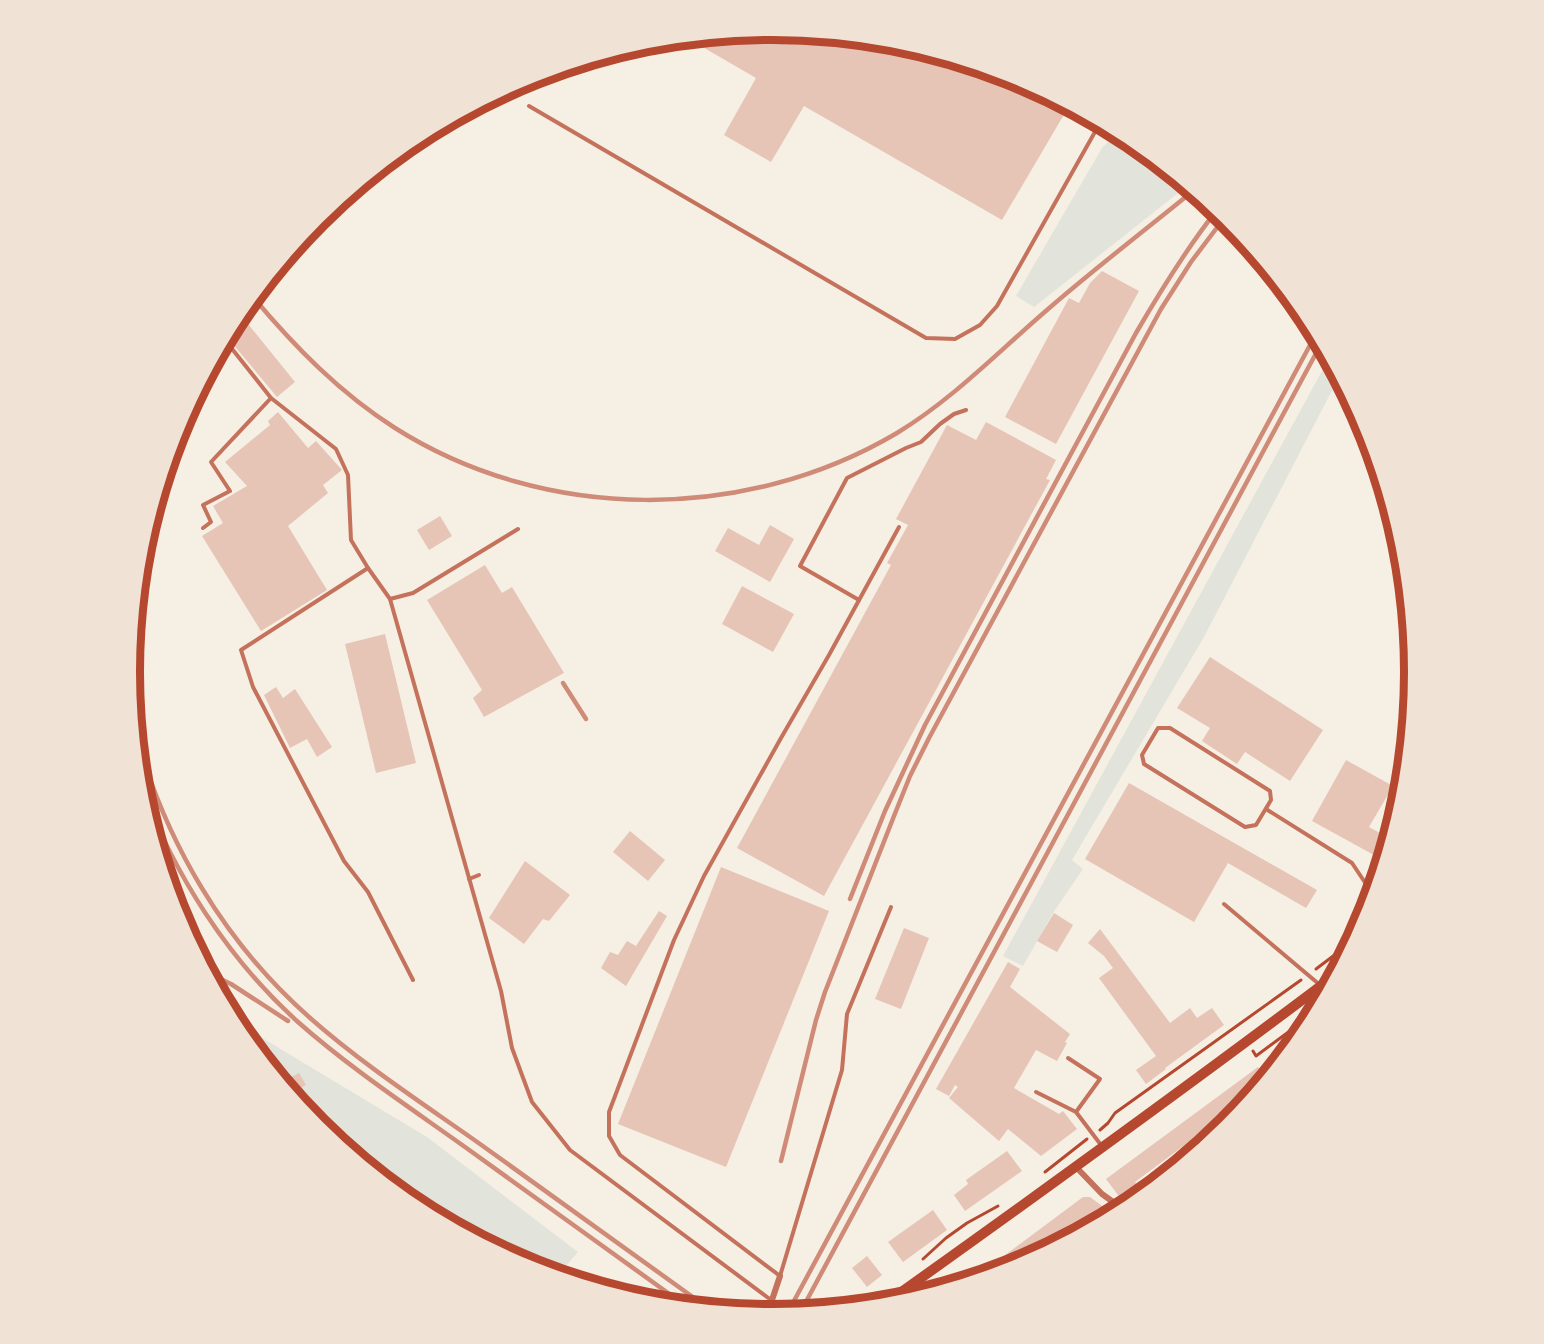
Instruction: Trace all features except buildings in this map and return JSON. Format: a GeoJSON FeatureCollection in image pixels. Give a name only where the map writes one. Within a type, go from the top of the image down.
{"type":"FeatureCollection","features":[{"type":"Feature","properties":{"kind":"main road"},"geometry":{"type":"LineString","coordinates":[[906,1288],[1076,1167],[1319,987]]}},
{"type":"Feature","properties":{"kind":"street"},"geometry":{"type":"LineString","coordinates":[[1076,1167],[1102,1194],[1114,1203]]}},
{"type":"Feature","properties":{"kind":"street"},"geometry":{"type":"LineString","coordinates":[[770,1304],[780,1276]]}},
{"type":"Feature","properties":{"kind":"lane"},"geometry":{"type":"LineString","coordinates":[[529,106],[926,338],[955,339],[980,326],[997,306],[1096,130]]}},
{"type":"Feature","properties":{"kind":"lane"},"geometry":{"type":"LineString","coordinates":[[231,347],[271,398],[336,449],[348,475],[351,540],[390,599],[501,991],[512,1048],[532,1102],[570,1150],[772,1300]]}},
{"type":"Feature","properties":{"kind":"lane"},"geometry":{"type":"LineString","coordinates":[[203,528],[211,522],[203,505],[230,490],[211,462],[271,398]]}},
{"type":"Feature","properties":{"kind":"lane"},"geometry":{"type":"LineString","coordinates":[[859,600],[800,566],[846,478],[921,442],[954,414],[966,410]]}},
{"type":"Feature","properties":{"kind":"lane"},"geometry":{"type":"LineString","coordinates":[[891,907],[847,1014],[842,1070],[780,1276],[620,1155],[609,1136],[609,1112],[674,940],[704,876],[830,655],[899,527]]}},
{"type":"Feature","properties":{"kind":"lane"},"geometry":{"type":"LineString","coordinates":[[390,599],[413,593],[518,529]]}},
{"type":"Feature","properties":{"kind":"lane"},"geometry":{"type":"LineString","coordinates":[[368,568],[241,650],[254,687],[322,820],[344,861],[368,892],[413,980]]}},
{"type":"Feature","properties":{"kind":"lane"},"geometry":{"type":"LineString","coordinates":[[1158,728],[1170,728],[1270,791],[1271,801],[1266,809],[1256,825],[1245,827],[1144,764],[1142,755],[1158,728]]}},
{"type":"Feature","properties":{"kind":"lane"},"geometry":{"type":"LineString","coordinates":[[1266,809],[1352,863],[1366,885]]}},
{"type":"Feature","properties":{"kind":"lane"},"geometry":{"type":"LineString","coordinates":[[470,879],[479,875]]}},
{"type":"Feature","properties":{"kind":"lane"},"geometry":{"type":"LineString","coordinates":[[1224,904],[1320,985]]}},
{"type":"Feature","properties":{"kind":"lane"},"geometry":{"type":"LineString","coordinates":[[1068,1058],[1100,1079],[1076,1112]]}},
{"type":"Feature","properties":{"kind":"lane"},"geometry":{"type":"LineString","coordinates":[[1036,1092],[1076,1112],[1102,1147]]}},
{"type":"Feature","properties":{"kind":"path"},"geometry":{"type":"LineString","coordinates":[[1038,1177],[1108,1123],[1115,1113],[1337,953]]}},
{"type":"Feature","properties":{"kind":"path"},"geometry":{"type":"LineString","coordinates":[[1246,1042],[1256,1056],[1293,1029]]}},
{"type":"Feature","properties":{"kind":"path"},"geometry":{"type":"LineString","coordinates":[[923,1260],[960,1228],[1003,1203]]}},
{"type":"Feature","properties":{"kind":"path"},"geometry":{"type":"LineString","coordinates":[[873,1295],[880,1290]]}},
{"type":"Feature","properties":{"kind":"shaded area"},"geometry":{"type":"Polygon","coordinates":[[[1111,139],[1181,191],[1034,307],[1016,296],[1102,148],[1111,139]]]}},
{"type":"Feature","properties":{"kind":"shaded area"},"geometry":{"type":"Polygon","coordinates":[[[1324,366],[1334,386],[1204,637],[1072,860],[1083,869],[1053,913],[1023,966],[1003,956],[1324,366]]]}},
{"type":"Feature","properties":{"kind":"shaded area"},"geometry":{"type":"Polygon","coordinates":[[[255,1033],[427,1137],[578,1252],[564,1268],[493,1238],[421,1197],[356,1147],[325,1119],[297,1088],[255,1033]]]}},
{"type":"Feature","properties":{"kind":"railway"},"geometry":{"type":"LineString","coordinates":[[259,304],[319,368],[356,400],[395,428],[453,459],[515,482],[580,495],[645,500],[711,496],[776,484],[838,463],[918,420],[1065,295],[1187,196]]}},
{"type":"Feature","properties":{"kind":"railway"},"geometry":{"type":"LineString","coordinates":[[850,899],[885,811],[925,725],[1136,333],[1174,270],[1211,218]]}},
{"type":"Feature","properties":{"kind":"railway"},"geometry":{"type":"LineString","coordinates":[[781,1161],[825,992],[910,776],[1161,309],[1191,262],[1219,225]]}},
{"type":"Feature","properties":{"kind":"railway"},"geometry":{"type":"LineString","coordinates":[[793,1303],[1311,343]]}},
{"type":"Feature","properties":{"kind":"railway"},"geometry":{"type":"LineString","coordinates":[[806,1302],[1317,352]]}},
{"type":"Feature","properties":{"kind":"railway"},"geometry":{"type":"LineString","coordinates":[[563,683],[586,719]]}},
{"type":"Feature","properties":{"kind":"railway"},"geometry":{"type":"LineString","coordinates":[[150,778],[182,852],[202,889],[225,924],[251,957],[309,1017],[371,1067],[695,1298]]}},
{"type":"Feature","properties":{"kind":"railway"},"geometry":{"type":"LineString","coordinates":[[162,835],[187,883],[226,943],[248,971],[298,1022],[380,1087],[670,1295]]}},
{"type":"Feature","properties":{"kind":"railway"},"geometry":{"type":"LineString","coordinates":[[220,979],[288,1021]]}}]}
